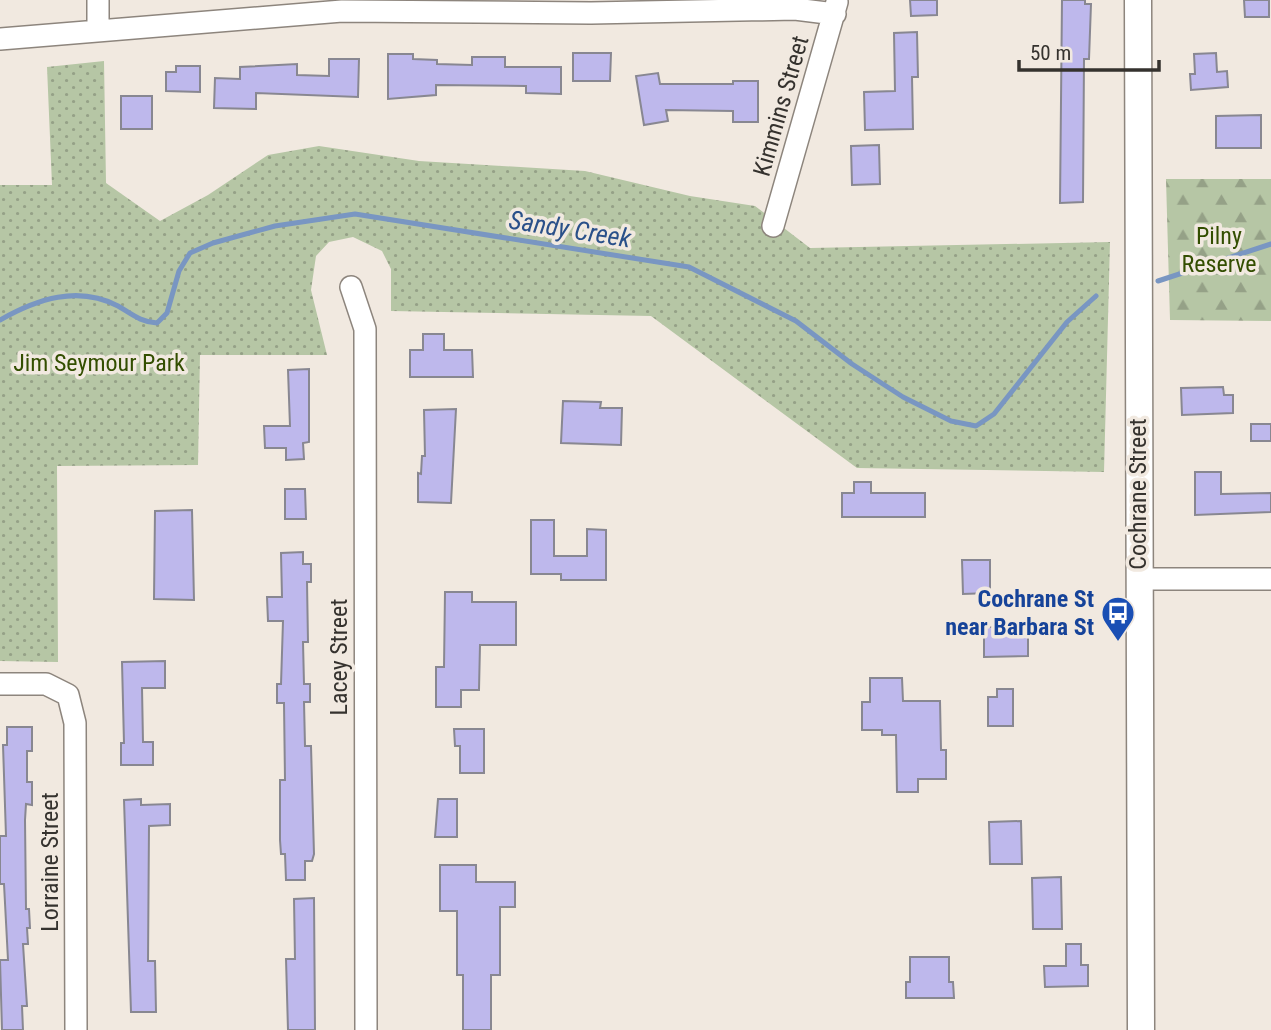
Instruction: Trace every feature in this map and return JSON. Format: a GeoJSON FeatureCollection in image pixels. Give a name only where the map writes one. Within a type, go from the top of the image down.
{"type":"FeatureCollection","features":[{"type":"Feature","properties":{"kind":"street"},"geometry":{"type":"LineString","coordinates":[[98,0],[98,29]]}},
{"type":"Feature","properties":{"kind":"street","name":"Cochrane Street"},"geometry":{"type":"LineString","coordinates":[[1138,0],[1141,1030]]}},
{"type":"Feature","properties":{"kind":"street"},"geometry":{"type":"LineString","coordinates":[[0,39],[342,5],[795,9],[836,7]]}},
{"type":"Feature","properties":{"kind":"street","name":"Kimmins Street"},"geometry":{"type":"LineString","coordinates":[[773,226],[836,7]]}},
{"type":"Feature","properties":{"kind":"street","name":"Lacey Street"},"geometry":{"type":"LineString","coordinates":[[351,286],[365,329],[366,1030]]}},
{"type":"Feature","properties":{"kind":"street"},"geometry":{"type":"LineString","coordinates":[[1138,579],[1271,579]]}},
{"type":"Feature","properties":{"kind":"street","name":"Lorraine Street"},"geometry":{"type":"LineString","coordinates":[[0,684],[46,684],[68,695],[75,723],[76,1030]]}},
{"type":"Feature","properties":{"kind":"green space","name":"Jim Seymour Park"},"geometry":{"type":"Polygon","coordinates":[[[104,61],[106,183],[160,221],[208,195],[268,155],[319,146],[419,161],[585,171],[690,196],[755,206],[810,248],[1110,242],[1104,472],[857,468],[651,316],[391,311],[391,269],[382,251],[353,237],[329,242],[316,256],[311,290],[327,355],[200,355],[198,465],[57,466],[58,662],[0,661],[0,185],[52,185],[47,67],[104,61]]]}},
{"type":"Feature","properties":{"kind":"green space","name":"Pilny Reserve"},"geometry":{"type":"Polygon","coordinates":[[[1166,179],[1271,179],[1271,321],[1170,320],[1166,179]]]}},
{"type":"Feature","properties":{"kind":"building"},"geometry":{"type":"Polygon","coordinates":[[[910,0],[937,0],[937,15],[911,16],[910,0]]]}},
{"type":"Feature","properties":{"kind":"building"},"geometry":{"type":"Polygon","coordinates":[[[1062,0],[1085,0],[1085,4],[1091,4],[1089,59],[1084,59],[1083,202],[1060,203],[1062,0]]]}},
{"type":"Feature","properties":{"kind":"building"},"geometry":{"type":"Polygon","coordinates":[[[1244,0],[1269,0],[1269,17],[1245,17],[1244,0]]]}},
{"type":"Feature","properties":{"kind":"building"},"geometry":{"type":"Polygon","coordinates":[[[917,32],[918,77],[912,77],[913,129],[865,130],[864,92],[895,91],[894,33],[917,32]]]}},
{"type":"Feature","properties":{"kind":"building"},"geometry":{"type":"Polygon","coordinates":[[[573,53],[611,53],[610,81],[573,81],[573,53]]]}},
{"type":"Feature","properties":{"kind":"building"},"geometry":{"type":"Polygon","coordinates":[[[1216,53],[1217,72],[1227,71],[1228,87],[1191,90],[1190,74],[1195,74],[1194,54],[1216,53]]]}},
{"type":"Feature","properties":{"kind":"building"},"geometry":{"type":"Polygon","coordinates":[[[388,54],[413,54],[413,59],[437,60],[437,64],[472,65],[472,57],[505,57],[505,67],[561,67],[561,94],[526,93],[526,86],[436,85],[436,95],[388,99],[388,54]]]}},
{"type":"Feature","properties":{"kind":"building"},"geometry":{"type":"Polygon","coordinates":[[[329,59],[359,59],[358,97],[256,93],[256,109],[214,108],[215,78],[240,79],[240,67],[297,64],[297,75],[329,76],[329,59]]]}},
{"type":"Feature","properties":{"kind":"building"},"geometry":{"type":"Polygon","coordinates":[[[176,66],[200,66],[200,92],[166,91],[166,72],[176,72],[176,66]]]}},
{"type":"Feature","properties":{"kind":"building"},"geometry":{"type":"Polygon","coordinates":[[[658,73],[660,84],[733,84],[733,81],[758,81],[758,122],[733,122],[733,111],[666,110],[668,121],[644,125],[636,76],[658,73]]]}},
{"type":"Feature","properties":{"kind":"building"},"geometry":{"type":"Polygon","coordinates":[[[121,96],[152,96],[152,129],[121,129],[121,96]]]}},
{"type":"Feature","properties":{"kind":"building"},"geometry":{"type":"Polygon","coordinates":[[[1261,115],[1261,148],[1216,148],[1216,116],[1261,115]]]}},
{"type":"Feature","properties":{"kind":"building"},"geometry":{"type":"Polygon","coordinates":[[[879,145],[880,184],[852,185],[851,146],[879,145]]]}},
{"type":"Feature","properties":{"kind":"building"},"geometry":{"type":"Polygon","coordinates":[[[423,334],[444,334],[444,350],[472,350],[473,377],[410,377],[410,350],[423,350],[423,334]]]}},
{"type":"Feature","properties":{"kind":"building"},"geometry":{"type":"Polygon","coordinates":[[[309,369],[309,442],[303,443],[304,459],[286,460],[286,448],[265,448],[264,426],[290,426],[288,370],[309,369]]]}},
{"type":"Feature","properties":{"kind":"building"},"geometry":{"type":"Polygon","coordinates":[[[1223,387],[1224,395],[1233,395],[1233,413],[1182,415],[1181,388],[1223,387]]]}},
{"type":"Feature","properties":{"kind":"building"},"geometry":{"type":"Polygon","coordinates":[[[563,401],[601,402],[600,408],[622,408],[621,445],[561,443],[563,401]]]}},
{"type":"Feature","properties":{"kind":"building"},"geometry":{"type":"Polygon","coordinates":[[[456,409],[451,503],[418,502],[418,473],[421,474],[422,456],[425,456],[424,410],[456,409]]]}},
{"type":"Feature","properties":{"kind":"building"},"geometry":{"type":"Polygon","coordinates":[[[1251,424],[1271,424],[1271,441],[1251,441],[1251,424]]]}},
{"type":"Feature","properties":{"kind":"building"},"geometry":{"type":"Polygon","coordinates":[[[1195,472],[1221,472],[1221,494],[1271,493],[1271,512],[1195,515],[1195,472]]]}},
{"type":"Feature","properties":{"kind":"building"},"geometry":{"type":"Polygon","coordinates":[[[854,482],[871,482],[871,493],[925,493],[925,517],[842,517],[842,493],[854,493],[854,482]]]}},
{"type":"Feature","properties":{"kind":"building"},"geometry":{"type":"Polygon","coordinates":[[[285,489],[305,489],[306,519],[285,519],[285,489]]]}},
{"type":"Feature","properties":{"kind":"building"},"geometry":{"type":"Polygon","coordinates":[[[192,510],[194,600],[154,599],[155,511],[192,510]]]}},
{"type":"Feature","properties":{"kind":"building"},"geometry":{"type":"Polygon","coordinates":[[[531,520],[554,520],[554,556],[587,556],[587,529],[606,530],[606,580],[561,580],[561,574],[531,574],[531,520]]]}},
{"type":"Feature","properties":{"kind":"building"},"geometry":{"type":"Polygon","coordinates":[[[303,552],[303,564],[311,564],[311,582],[307,582],[308,642],[303,642],[304,684],[310,684],[310,702],[304,702],[305,746],[311,746],[314,854],[312,861],[305,861],[305,880],[286,880],[285,854],[281,854],[280,840],[280,780],[285,780],[284,703],[277,703],[277,684],[281,684],[283,621],[268,621],[267,597],[282,597],[281,553],[303,552]]]}},
{"type":"Feature","properties":{"kind":"building"},"geometry":{"type":"Polygon","coordinates":[[[962,560],[990,560],[990,593],[963,594],[962,560]]]}},
{"type":"Feature","properties":{"kind":"building"},"geometry":{"type":"Polygon","coordinates":[[[445,592],[472,592],[472,602],[516,602],[516,645],[480,645],[479,690],[461,690],[461,707],[436,707],[436,667],[444,667],[445,592]]]}},
{"type":"Feature","properties":{"kind":"building"},"geometry":{"type":"Polygon","coordinates":[[[984,627],[1028,627],[1028,656],[984,657],[984,627]]]}},
{"type":"Feature","properties":{"kind":"building"},"geometry":{"type":"Polygon","coordinates":[[[165,661],[165,688],[142,688],[143,742],[153,742],[153,765],[121,765],[121,743],[124,743],[122,662],[165,661]]]}},
{"type":"Feature","properties":{"kind":"building"},"geometry":{"type":"Polygon","coordinates":[[[870,678],[902,678],[903,701],[940,701],[941,750],[946,750],[946,779],[918,779],[918,792],[897,792],[896,735],[882,735],[882,730],[862,730],[862,702],[870,702],[870,678]]]}},
{"type":"Feature","properties":{"kind":"building"},"geometry":{"type":"Polygon","coordinates":[[[997,689],[1013,689],[1013,726],[988,726],[988,697],[997,697],[997,689]]]}},
{"type":"Feature","properties":{"kind":"building"},"geometry":{"type":"Polygon","coordinates":[[[7,727],[32,727],[32,751],[27,751],[27,782],[32,782],[32,805],[26,804],[25,820],[26,909],[29,909],[30,928],[27,928],[28,944],[23,944],[27,1006],[22,1006],[23,1030],[2,1030],[0,960],[8,960],[4,884],[0,884],[0,836],[6,836],[3,745],[7,745],[7,727]]]}},
{"type":"Feature","properties":{"kind":"building"},"geometry":{"type":"Polygon","coordinates":[[[454,729],[484,729],[484,773],[460,773],[460,746],[455,746],[454,729]]]}},
{"type":"Feature","properties":{"kind":"building"},"geometry":{"type":"Polygon","coordinates":[[[141,799],[141,805],[170,804],[170,825],[149,826],[148,961],[155,961],[156,1012],[131,1012],[124,800],[141,799]]]}},
{"type":"Feature","properties":{"kind":"building"},"geometry":{"type":"Polygon","coordinates":[[[438,799],[457,799],[457,837],[435,837],[438,799]]]}},
{"type":"Feature","properties":{"kind":"building"},"geometry":{"type":"Polygon","coordinates":[[[1021,821],[1022,864],[990,864],[989,822],[1021,821]]]}},
{"type":"Feature","properties":{"kind":"building"},"geometry":{"type":"Polygon","coordinates":[[[440,865],[476,865],[476,882],[515,882],[515,907],[500,907],[500,975],[491,975],[491,1030],[463,1030],[463,975],[457,975],[457,911],[440,911],[440,865]]]}},
{"type":"Feature","properties":{"kind":"building"},"geometry":{"type":"Polygon","coordinates":[[[1061,877],[1062,929],[1033,929],[1032,878],[1061,877]]]}},
{"type":"Feature","properties":{"kind":"building"},"geometry":{"type":"Polygon","coordinates":[[[314,898],[315,1030],[288,1030],[286,959],[295,959],[294,899],[314,898]]]}},
{"type":"Feature","properties":{"kind":"building"},"geometry":{"type":"Polygon","coordinates":[[[1066,944],[1081,944],[1081,965],[1088,965],[1088,986],[1045,987],[1044,966],[1066,966],[1066,944]]]}},
{"type":"Feature","properties":{"kind":"building"},"geometry":{"type":"Polygon","coordinates":[[[910,957],[949,957],[949,982],[953,982],[954,998],[906,998],[906,982],[910,982],[910,957]]]}},
{"type":"Feature","properties":{"kind":"waterway","name":"Sandy Creek"},"geometry":{"type":"LineString","coordinates":[[0,320],[43,301],[58,297],[88,296],[118,306],[141,319],[157,323],[167,313],[179,271],[190,253],[213,243],[275,226],[355,214],[689,267],[796,321],[852,364],[903,397],[951,421],[976,426],[994,414],[1067,322],[1096,296]]}},
{"type":"Feature","properties":{"kind":"waterway","name":"Sandy Creek"},"geometry":{"type":"LineString","coordinates":[[1158,281],[1271,244]]}},
{"type":"Feature","properties":{"kind":"place","name":"Cochrane St near Barbara St"},"geometry":{"type":"Point","coordinates":[1118,643]}}]}
